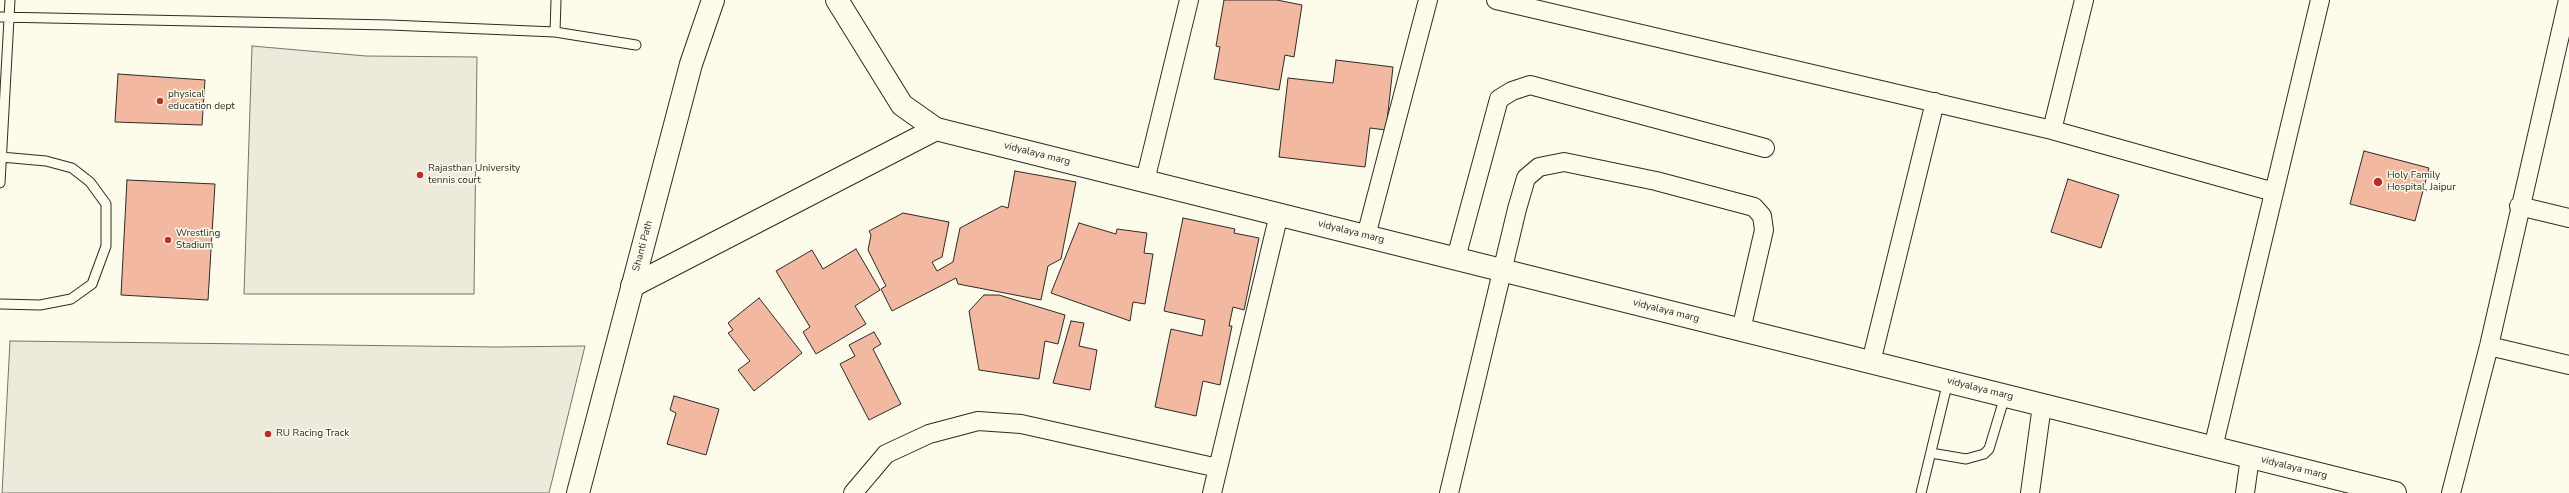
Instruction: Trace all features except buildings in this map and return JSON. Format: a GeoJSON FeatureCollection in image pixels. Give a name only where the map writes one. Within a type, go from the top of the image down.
{"type":"FeatureCollection","features":[{"type":"Feature","properties":{"kind":"street","name":"Shanti Path"},"geometry":{"type":"LineString","coordinates":[[578,493],[691,64],[713,0]]}},
{"type":"Feature","properties":{"kind":"street","name":"vidyalaya marg"},"geometry":{"type":"LineString","coordinates":[[837,0],[902,105],[936,128],[2395,493]]}},
{"type":"Feature","properties":{"kind":"street"},"geometry":{"type":"LineString","coordinates":[[1144,181],[1189,0]]}},
{"type":"Feature","properties":{"kind":"street"},"geometry":{"type":"LineString","coordinates":[[1366,236],[1428,0]]}},
{"type":"Feature","properties":{"kind":"street"},"geometry":{"type":"LineString","coordinates":[[1496,0],[2052,130],[2274,192]]}},
{"type":"Feature","properties":{"kind":"street"},"geometry":{"type":"LineString","coordinates":[[2052,130],[2084,0]]}},
{"type":"Feature","properties":{"kind":"street"},"geometry":{"type":"LineString","coordinates":[[2213,448],[2320,0]]}},
{"type":"Feature","properties":{"kind":"street"},"geometry":{"type":"LineString","coordinates":[[2451,493],[2489,346],[2519,206],[2568,0]]}},
{"type":"Feature","properties":{"kind":"street"},"geometry":{"type":"LineString","coordinates":[[1456,258],[1499,99],[1512,91],[1530,85],[1765,148]]}},
{"type":"Feature","properties":{"kind":"street"},"geometry":{"type":"LineString","coordinates":[[1871,362],[1934,102]]}},
{"type":"Feature","properties":{"kind":"street"},"geometry":{"type":"LineString","coordinates":[[632,286],[936,128]]}},
{"type":"Feature","properties":{"kind":"street"},"geometry":{"type":"LineString","coordinates":[[1449,493],[1502,270],[1526,178],[1539,167],[1564,162],[1656,181],[1754,207],[1762,216],[1764,230],[1741,330]]}},
{"type":"Feature","properties":{"kind":"street"},"geometry":{"type":"LineString","coordinates":[[2519,206],[2569,218]]}},
{"type":"Feature","properties":{"kind":"street"},"geometry":{"type":"LineString","coordinates":[[1212,493],[1279,214]]}},
{"type":"Feature","properties":{"kind":"street"},"geometry":{"type":"LineString","coordinates":[[2489,346],[2569,365]]}},
{"type":"Feature","properties":{"kind":"street"},"geometry":{"type":"LineString","coordinates":[[2030,493],[2042,405]]}},
{"type":"Feature","properties":{"kind":"street"},"geometry":{"type":"LineString","coordinates":[[853,493],[886,454],[929,434],[978,421],[1021,424],[1218,468]]}},
{"type":"Feature","properties":{"kind":"street"},"geometry":{"type":"LineString","coordinates":[[2245,493],[2250,457]]}},
{"type":"Feature","properties":{"kind":"lane"},"geometry":{"type":"LineString","coordinates":[[0,183],[5,17],[10,0]]}},
{"type":"Feature","properties":{"kind":"lane"},"geometry":{"type":"LineString","coordinates":[[555,32],[556,0]]}},
{"type":"Feature","properties":{"kind":"lane"},"geometry":{"type":"LineString","coordinates":[[5,17],[390,25],[555,32],[636,46]]}},
{"type":"Feature","properties":{"kind":"lane"},"geometry":{"type":"LineString","coordinates":[[0,304],[40,305],[71,299],[92,284],[106,246],[106,204],[90,182],[72,168],[46,161],[1,157]]}},
{"type":"Feature","properties":{"kind":"lane"},"geometry":{"type":"LineString","coordinates":[[1921,493],[1948,381]]}},
{"type":"Feature","properties":{"kind":"lane"},"geometry":{"type":"LineString","coordinates":[[1931,453],[1966,459],[1984,454],[1989,449],[2005,396]]}},
{"type":"Feature","properties":{"kind":"shaded area"},"geometry":{"type":"Polygon","coordinates":[[[252,46],[366,56],[477,57],[474,294],[244,294],[252,46]]]}},
{"type":"Feature","properties":{"kind":"shaded area"},"geometry":{"type":"Polygon","coordinates":[[[10,341],[496,347],[585,346],[549,493],[2,493],[10,341]]]}},
{"type":"Feature","properties":{"kind":"place","name":"physical education dept"},"geometry":{"type":"Point","coordinates":[160,101]}},
{"type":"Feature","properties":{"kind":"place","name":"Rajasthan University tennis court"},"geometry":{"type":"Point","coordinates":[420,175]}},
{"type":"Feature","properties":{"kind":"place","name":"Holy Family Hospital, Jaipur"},"geometry":{"type":"Point","coordinates":[2378,182]}},
{"type":"Feature","properties":{"kind":"place","name":"Wrestling Stadium"},"geometry":{"type":"Point","coordinates":[168,240]}},
{"type":"Feature","properties":{"kind":"place","name":"RU Racing Track"},"geometry":{"type":"Point","coordinates":[268,434]}}]}
